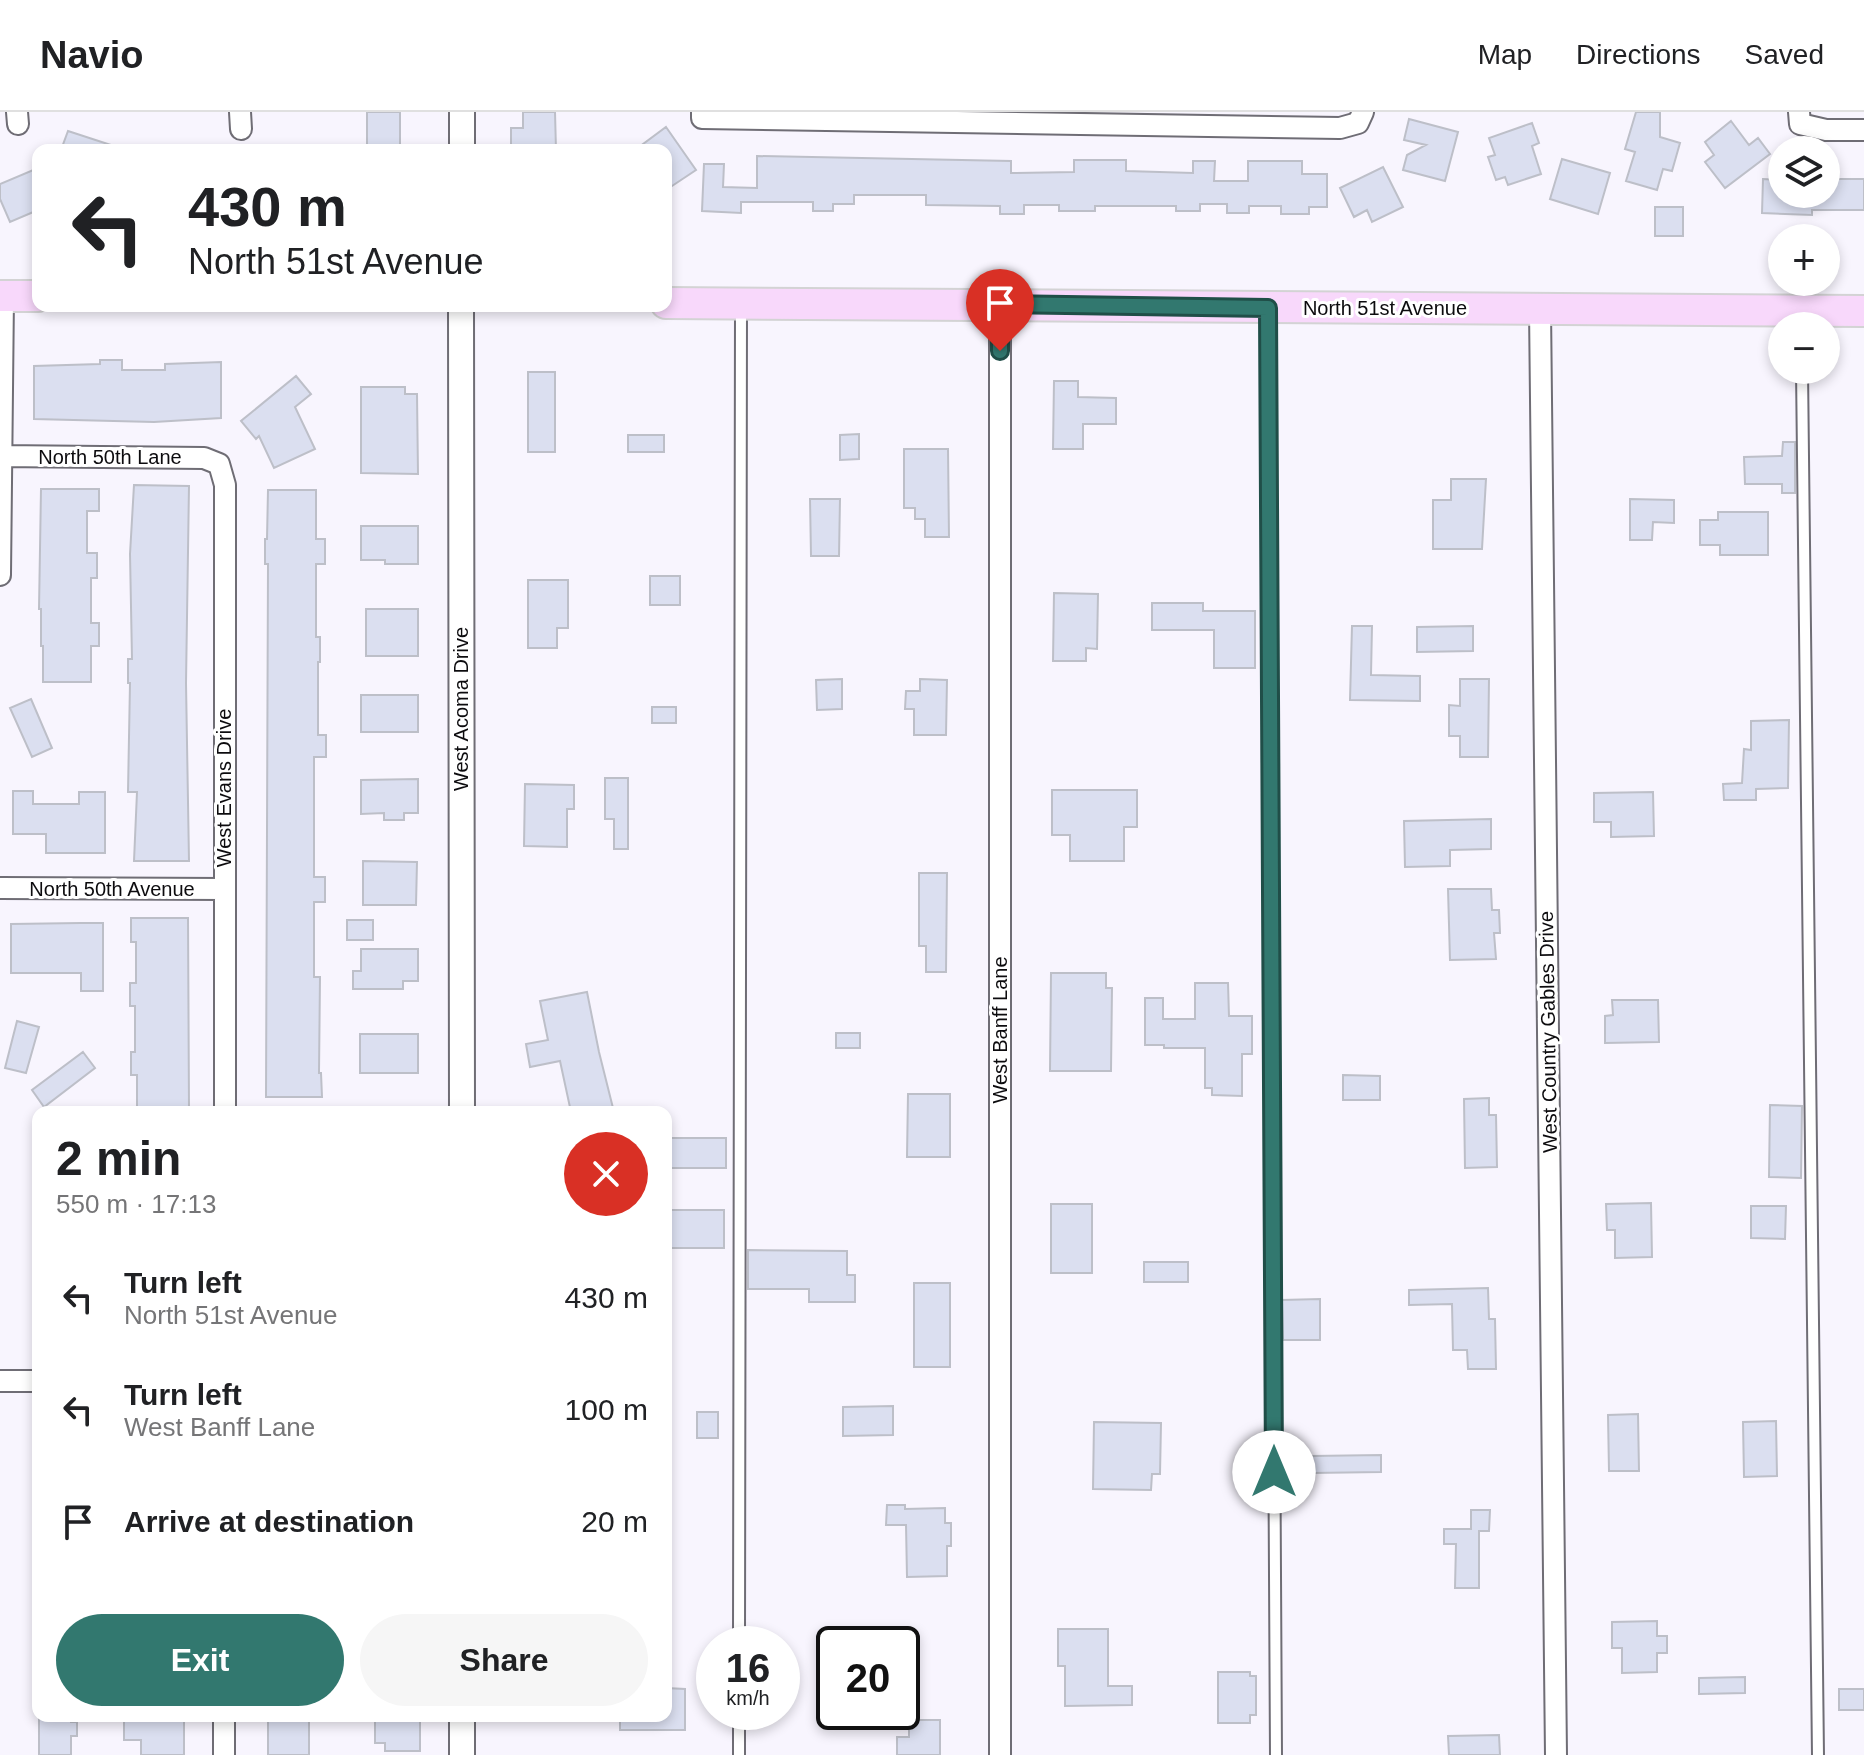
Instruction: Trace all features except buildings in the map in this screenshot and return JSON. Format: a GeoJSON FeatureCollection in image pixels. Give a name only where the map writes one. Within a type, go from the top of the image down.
{"type":"FeatureCollection","features":[{"type":"Feature","properties":{"kind":"main road"},"geometry":{"type":"LineString","coordinates":[[1,296],[32,296]]}},
{"type":"Feature","properties":{"kind":"main road","name":"North 51st Avenue"},"geometry":{"type":"LineString","coordinates":[[672,303],[1540,309],[1768,317]]}},
{"type":"Feature","properties":{"kind":"main road","name":"North 51st Avenue"},"geometry":{"type":"LineString","coordinates":[[1840,314],[1864,311]]}},
{"type":"Feature","properties":{"kind":"street"},"geometry":{"type":"LineString","coordinates":[[462,112],[462,144]]}},
{"type":"Feature","properties":{"kind":"street"},"geometry":{"type":"LineString","coordinates":[[702,115],[1340,128],[1361,117]]}},
{"type":"Feature","properties":{"kind":"street"},"geometry":{"type":"LineString","coordinates":[[1800,118],[1826,130],[1864,130]]}},
{"type":"Feature","properties":{"kind":"street"},"geometry":{"type":"LineString","coordinates":[[0,575],[1,296]]}},
{"type":"Feature","properties":{"kind":"street","name":"West Banff Lane"},"geometry":{"type":"LineString","coordinates":[[1000,304],[1000,1755]]}},
{"type":"Feature","properties":{"kind":"street","name":"West Country Gables Drive"},"geometry":{"type":"LineString","coordinates":[[1540,309],[1556,1755]]}},
{"type":"Feature","properties":{"kind":"street","name":"West Acoma Drive"},"geometry":{"type":"LineString","coordinates":[[461,312],[462,1106]]}},
{"type":"Feature","properties":{"kind":"street","name":"North 50th Lane"},"geometry":{"type":"LineString","coordinates":[[1,456],[204,458],[219,464]]}},
{"type":"Feature","properties":{"kind":"street","name":"West Evans Drive"},"geometry":{"type":"LineString","coordinates":[[219,464],[225,485],[225,1106]]}},
{"type":"Feature","properties":{"kind":"street","name":"North 50th Avenue"},"geometry":{"type":"LineString","coordinates":[[0,888],[224,889]]}},
{"type":"Feature","properties":{"kind":"street"},"geometry":{"type":"LineString","coordinates":[[0,1381],[32,1381]]}},
{"type":"Feature","properties":{"kind":"street"},"geometry":{"type":"LineString","coordinates":[[224,1722],[224,1755]]}},
{"type":"Feature","properties":{"kind":"street"},"geometry":{"type":"LineString","coordinates":[[462,1722],[462,1755]]}},
{"type":"Feature","properties":{"kind":"lane"},"geometry":{"type":"LineString","coordinates":[[739,1626],[741,303]]}},
{"type":"Feature","properties":{"kind":"lane"},"geometry":{"type":"LineString","coordinates":[[1268,308],[1276,1755]]}},
{"type":"Feature","properties":{"kind":"lane"},"geometry":{"type":"LineString","coordinates":[[1802,384],[1818,1755]]}},
{"type":"Feature","properties":{"kind":"lane"},"geometry":{"type":"LineString","coordinates":[[739,1730],[739,1755]]}},
{"type":"Feature","properties":{"kind":"route"},"geometry":{"type":"LineString","coordinates":[[1000,351],[1000,304],[1268,308],[1274,1472]]}}]}
